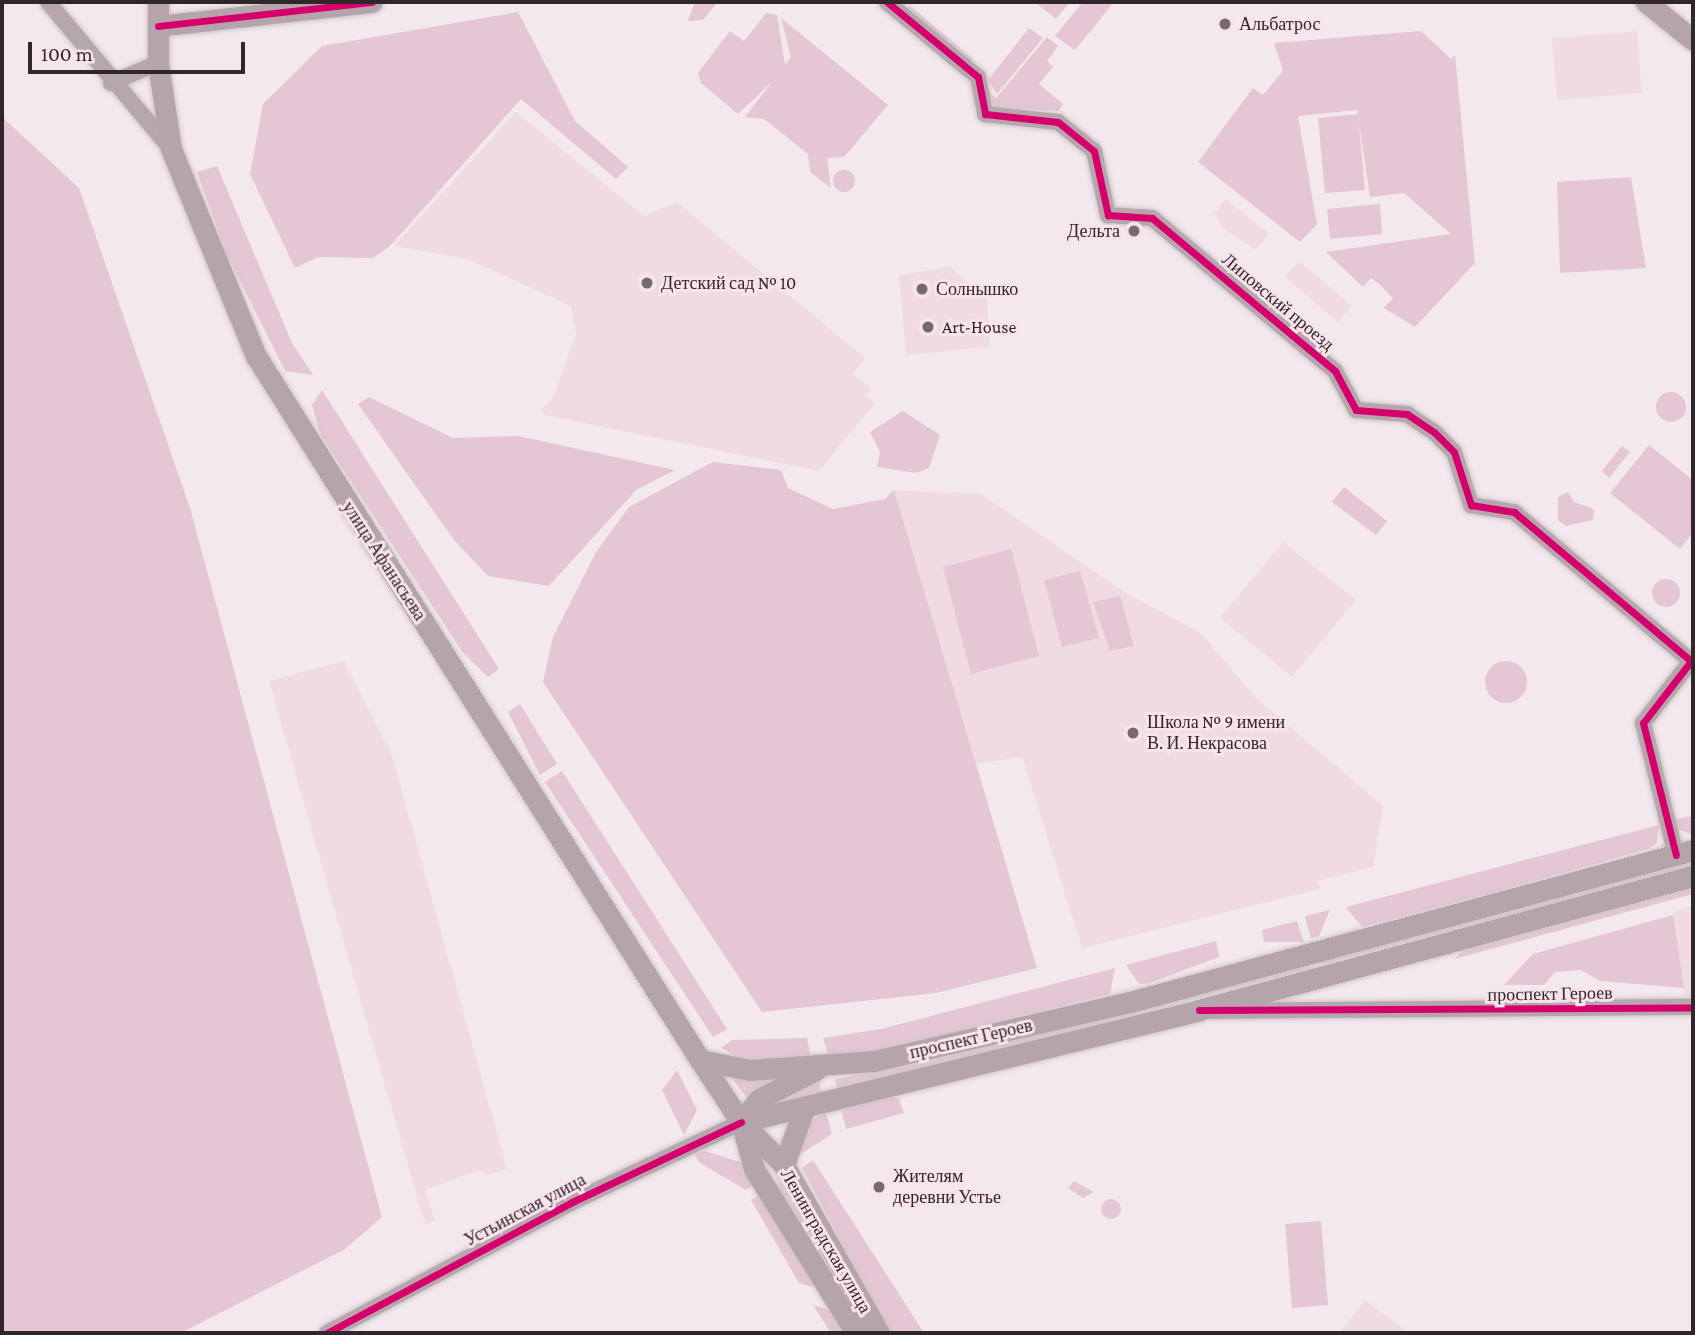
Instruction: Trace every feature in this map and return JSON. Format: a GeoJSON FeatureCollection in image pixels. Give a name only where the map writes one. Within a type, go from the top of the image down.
{"type":"FeatureCollection","features":[{"type":"Feature","properties":{"kind":"main road"},"geometry":{"type":"LineString","coordinates":[[158,2],[158,26],[372,2]]}},
{"type":"Feature","properties":{"kind":"main road"},"geometry":{"type":"LineString","coordinates":[[1646,2],[1693,40]]}},
{"type":"Feature","properties":{"kind":"main road","name":"улица Афанасьева"},"geometry":{"type":"LineString","coordinates":[[158,26],[158,63],[171,149],[256,356],[700,1060]]}},
{"type":"Feature","properties":{"kind":"main road","name":"проспект Героев"},"geometry":{"type":"LineString","coordinates":[[816,1070],[1130,1002],[1685,852]]}},
{"type":"Feature","properties":{"kind":"main road","name":"проспект Героев"},"geometry":{"type":"LineString","coordinates":[[741,1122],[803,1111],[1199,1010],[1693,876]]}},
{"type":"Feature","properties":{"kind":"main road"},"geometry":{"type":"LineString","coordinates":[[700,1060],[750,1070],[816,1070]]}},
{"type":"Feature","properties":{"kind":"main road","name":"Ленинградская улица"},"geometry":{"type":"LineString","coordinates":[[700,1060],[741,1122],[784,1165],[879,1333]]}},
{"type":"Feature","properties":{"kind":"main road"},"geometry":{"type":"LineString","coordinates":[[741,1122],[759,1099],[816,1070]]}},
{"type":"Feature","properties":{"kind":"main road"},"geometry":{"type":"LineString","coordinates":[[784,1165],[803,1111]]}},
{"type":"Feature","properties":{"kind":"main road","name":"Ленинградская улица"},"geometry":{"type":"LineString","coordinates":[[741,1122],[754,1169],[856,1333]]}},
{"type":"Feature","properties":{"kind":"street"},"geometry":{"type":"LineString","coordinates":[[48,2],[111,83],[171,149]]}},
{"type":"Feature","properties":{"kind":"street","name":"Липовский проезд"},"geometry":{"type":"LineString","coordinates":[[887,2],[978,78],[985,114],[1058,122],[1094,151],[1108,215],[1152,218],[1335,371],[1356,410],[1407,414],[1434,432],[1454,452],[1471,505],[1514,512],[1691,661],[1643,723],[1685,852]]}},
{"type":"Feature","properties":{"kind":"street"},"geometry":{"type":"LineString","coordinates":[[111,83],[158,63]]}},
{"type":"Feature","properties":{"kind":"street","name":"проспект Героев"},"geometry":{"type":"LineString","coordinates":[[1199,1010],[1328,1014],[1693,1007]]}},
{"type":"Feature","properties":{"kind":"street","name":"Устьинская улица"},"geometry":{"type":"LineString","coordinates":[[327,1333],[572,1202],[741,1122]]}},
{"type":"Feature","properties":{"kind":"shaded area"},"geometry":{"type":"Polygon","coordinates":[[[695,2],[718,2],[703,20],[688,21],[695,2]]]}},
{"type":"Feature","properties":{"kind":"shaded area"},"geometry":{"type":"Polygon","coordinates":[[[1035,2],[1070,2],[1056,19],[1035,2]]]}},
{"type":"Feature","properties":{"kind":"shaded area"},"geometry":{"type":"Polygon","coordinates":[[[1083,2],[1114,2],[1075,50],[1055,36],[1083,2]]]}},
{"type":"Feature","properties":{"kind":"shaded area"},"geometry":{"type":"Polygon","coordinates":[[[909,5],[973,59],[968,65],[908,16],[909,5]]]}},
{"type":"Feature","properties":{"kind":"shaded area"},"geometry":{"type":"Polygon","coordinates":[[[518,12],[575,121],[628,167],[616,179],[521,99],[389,247],[373,258],[318,257],[295,268],[250,174],[263,104],[322,46],[518,12]]]}},
{"type":"Feature","properties":{"kind":"shaded area"},"geometry":{"type":"Polygon","coordinates":[[[766,13],[777,15],[785,65],[791,57],[781,18],[888,105],[844,157],[827,158],[831,188],[810,172],[808,154],[764,119],[745,117],[772,82],[738,114],[701,83],[698,73],[730,31],[744,41],[766,13]]]}},
{"type":"Feature","properties":{"kind":"shaded area"},"geometry":{"type":"Polygon","coordinates":[[[1029,28],[1043,38],[997,94],[988,80],[1029,28]]]}},
{"type":"Feature","properties":{"kind":"shaded area"},"geometry":{"type":"Polygon","coordinates":[[[1421,31],[1451,59],[1455,55],[1475,263],[1415,327],[1384,308],[1393,298],[1378,283],[1371,278],[1363,287],[1326,252],[1451,234],[1404,193],[1370,197],[1357,110],[1298,116],[1317,224],[1300,242],[1198,162],[1253,88],[1263,95],[1283,71],[1274,43],[1421,31]]]}},
{"type":"Feature","properties":{"kind":"shaded area"},"geometry":{"type":"Polygon","coordinates":[[[1637,31],[1642,93],[1557,100],[1552,38],[1637,31]]]}},
{"type":"Feature","properties":{"kind":"shaded area"},"geometry":{"type":"Polygon","coordinates":[[[1047,37],[1058,46],[1047,61],[1053,67],[1039,84],[1063,104],[1059,111],[990,107],[982,87],[996,98],[1047,37]]]}},
{"type":"Feature","properties":{"kind":"shaded area","name":"Детский сад № 10"},"geometry":{"type":"Polygon","coordinates":[[[516,112],[644,216],[677,202],[865,358],[853,374],[871,389],[866,396],[875,403],[819,471],[545,415],[541,410],[553,397],[576,335],[571,306],[468,259],[394,246],[516,112]]]}},
{"type":"Feature","properties":{"kind":"shaded area"},"geometry":{"type":"Polygon","coordinates":[[[1358,114],[1365,190],[1325,193],[1318,118],[1358,114]]]}},
{"type":"Feature","properties":{"kind":"shaded area"},"geometry":{"type":"Polygon","coordinates":[[[2,117],[79,188],[190,508],[382,1217],[345,1249],[181,1333],[2,1333],[2,117]]]}},
{"type":"Feature","properties":{"kind":"shaded area"},"geometry":{"type":"Polygon","coordinates":[[[217,166],[292,343],[313,375],[285,371],[227,255],[197,172],[217,166]]]}},
{"type":"Feature","properties":{"kind":"shaded area"},"geometry":{"type":"Polygon","coordinates":[[[844,170],[852,173],[855,181],[852,189],[844,192],[836,189],[833,181],[836,173],[844,170]]]}},
{"type":"Feature","properties":{"kind":"shaded area"},"geometry":{"type":"Polygon","coordinates":[[[1631,177],[1646,268],[1560,273],[1557,182],[1631,177]]]}},
{"type":"Feature","properties":{"kind":"shaded area"},"geometry":{"type":"Polygon","coordinates":[[[1226,199],[1269,234],[1256,250],[1224,229],[1214,213],[1226,199]]]}},
{"type":"Feature","properties":{"kind":"shaded area"},"geometry":{"type":"Polygon","coordinates":[[[1380,204],[1382,234],[1330,239],[1327,209],[1380,204]]]}},
{"type":"Feature","properties":{"kind":"shaded area"},"geometry":{"type":"Polygon","coordinates":[[[1299,261],[1352,306],[1338,322],[1285,277],[1299,261]]]}},
{"type":"Feature","properties":{"kind":"shaded area"},"geometry":{"type":"Polygon","coordinates":[[[950,267],[987,298],[990,347],[906,355],[899,275],[950,267]]]}},
{"type":"Feature","properties":{"kind":"shaded area"},"geometry":{"type":"Polygon","coordinates":[[[322,390],[499,669],[488,677],[463,653],[320,434],[312,405],[322,390]]]}},
{"type":"Feature","properties":{"kind":"shaded area"},"geometry":{"type":"Polygon","coordinates":[[[1671,392],[1681,397],[1686,407],[1681,417],[1671,422],[1661,417],[1656,407],[1661,397],[1671,392]]]}},
{"type":"Feature","properties":{"kind":"shaded area"},"geometry":{"type":"Polygon","coordinates":[[[369,397],[453,438],[518,436],[675,470],[636,490],[549,586],[488,576],[454,540],[358,404],[369,397]]]}},
{"type":"Feature","properties":{"kind":"shaded area"},"geometry":{"type":"Polygon","coordinates":[[[903,411],[940,435],[929,468],[916,473],[877,467],[880,452],[870,432],[903,411]]]}},
{"type":"Feature","properties":{"kind":"shaded area"},"geometry":{"type":"Polygon","coordinates":[[[1649,445],[1693,480],[1693,532],[1680,549],[1610,493],[1649,445]]]}},
{"type":"Feature","properties":{"kind":"shaded area"},"geometry":{"type":"Polygon","coordinates":[[[1622,446],[1630,452],[1609,478],[1602,471],[1622,446]]]}},
{"type":"Feature","properties":{"kind":"shaded area"},"geometry":{"type":"Polygon","coordinates":[[[713,462],[781,470],[788,488],[833,509],[885,499],[894,490],[1037,968],[936,993],[762,1012],[543,682],[553,637],[596,552],[629,507],[713,462]]]}},
{"type":"Feature","properties":{"kind":"shaded area"},"geometry":{"type":"Polygon","coordinates":[[[1344,487],[1387,521],[1376,535],[1332,502],[1344,487]]]}},
{"type":"Feature","properties":{"kind":"shaded area","name":"Школа № 9 имени В. И. Некрасова"},"geometry":{"type":"Polygon","coordinates":[[[894,490],[981,494],[1126,593],[1201,633],[1255,697],[1383,806],[1373,867],[1317,881],[1320,889],[1082,948],[1022,757],[976,764],[894,490]]]}},
{"type":"Feature","properties":{"kind":"shaded area"},"geometry":{"type":"Polygon","coordinates":[[[1568,492],[1574,502],[1594,509],[1593,520],[1566,526],[1558,520],[1558,497],[1568,492]]]}},
{"type":"Feature","properties":{"kind":"shaded area"},"geometry":{"type":"Polygon","coordinates":[[[1283,542],[1356,600],[1292,677],[1220,618],[1283,542]]]}},
{"type":"Feature","properties":{"kind":"shaded area"},"geometry":{"type":"Polygon","coordinates":[[[1011,549],[1039,656],[971,674],[943,567],[1011,549]]]}},
{"type":"Feature","properties":{"kind":"shaded area"},"geometry":{"type":"Polygon","coordinates":[[[1080,571],[1099,638],[1062,647],[1044,580],[1080,571]]]}},
{"type":"Feature","properties":{"kind":"shaded area"},"geometry":{"type":"Polygon","coordinates":[[[1666,579],[1676,583],[1680,593],[1676,603],[1666,607],[1656,603],[1652,593],[1656,583],[1666,579]]]}},
{"type":"Feature","properties":{"kind":"shaded area"},"geometry":{"type":"Polygon","coordinates":[[[1120,596],[1134,646],[1110,651],[1093,602],[1120,596]]]}},
{"type":"Feature","properties":{"kind":"shaded area"},"geometry":{"type":"Polygon","coordinates":[[[344,661],[392,755],[507,1169],[487,1175],[480,1170],[425,1190],[435,1220],[425,1225],[269,681],[344,661]]]}},
{"type":"Feature","properties":{"kind":"shaded area"},"geometry":{"type":"Polygon","coordinates":[[[1506,661],[1521,667],[1527,682],[1521,697],[1506,703],[1491,697],[1485,682],[1491,667],[1506,661]]]}},
{"type":"Feature","properties":{"kind":"shaded area"},"geometry":{"type":"Polygon","coordinates":[[[520,704],[557,764],[540,775],[508,712],[520,704]]]}},
{"type":"Feature","properties":{"kind":"shaded area"},"geometry":{"type":"Polygon","coordinates":[[[562,771],[727,1029],[713,1037],[545,782],[562,771]]]}},
{"type":"Feature","properties":{"kind":"shaded area"},"geometry":{"type":"Polygon","coordinates":[[[1693,816],[1693,836],[1677,828],[1675,819],[1693,816]]]}},
{"type":"Feature","properties":{"kind":"shaded area"},"geometry":{"type":"Polygon","coordinates":[[[1659,825],[1657,843],[1648,849],[1362,927],[1346,907],[1659,825]]]}},
{"type":"Feature","properties":{"kind":"shaded area"},"geometry":{"type":"Polygon","coordinates":[[[1693,860],[1693,867],[1323,964],[1321,957],[1693,860]]]}},
{"type":"Feature","properties":{"kind":"shaded area"},"geometry":{"type":"Polygon","coordinates":[[[1693,887],[1693,894],[1454,959],[1469,946],[1693,887]]]}},
{"type":"Feature","properties":{"kind":"shaded area"},"geometry":{"type":"Polygon","coordinates":[[[1693,906],[1693,996],[1684,996],[1673,912],[1693,906]]]}},
{"type":"Feature","properties":{"kind":"shaded area"},"geometry":{"type":"Polygon","coordinates":[[[1330,910],[1319,936],[1311,939],[1305,916],[1330,910]]]}},
{"type":"Feature","properties":{"kind":"shaded area"},"geometry":{"type":"Polygon","coordinates":[[[1673,915],[1684,988],[1600,981],[1581,970],[1555,972],[1544,985],[1504,985],[1533,954],[1673,915]]]}},
{"type":"Feature","properties":{"kind":"shaded area"},"geometry":{"type":"Polygon","coordinates":[[[1297,921],[1304,942],[1264,942],[1262,930],[1297,921]]]}},
{"type":"Feature","properties":{"kind":"shaded area"},"geometry":{"type":"Polygon","coordinates":[[[1216,941],[1219,957],[1150,983],[1139,984],[1126,965],[1216,941]]]}},
{"type":"Feature","properties":{"kind":"shaded area"},"geometry":{"type":"Polygon","coordinates":[[[1306,961],[1308,969],[838,1091],[835,1079],[926,1062],[1306,961]]]}},
{"type":"Feature","properties":{"kind":"shaded area"},"geometry":{"type":"Polygon","coordinates":[[[1115,968],[1110,994],[874,1053],[829,1057],[823,1038],[881,1029],[1115,968]]]}},
{"type":"Feature","properties":{"kind":"shaded area"},"geometry":{"type":"Polygon","coordinates":[[[807,1038],[811,1057],[748,1062],[721,1048],[732,1040],[807,1038]]]}},
{"type":"Feature","properties":{"kind":"shaded area"},"geometry":{"type":"Polygon","coordinates":[[[677,1070],[697,1110],[684,1135],[662,1090],[677,1070]]]}},
{"type":"Feature","properties":{"kind":"shaded area"},"geometry":{"type":"Polygon","coordinates":[[[805,1070],[747,1098],[732,1079],[731,1073],[805,1070]]]}},
{"type":"Feature","properties":{"kind":"shaded area"},"geometry":{"type":"Polygon","coordinates":[[[819,1080],[822,1094],[768,1110],[766,1103],[819,1080]]]}},
{"type":"Feature","properties":{"kind":"shaded area"},"geometry":{"type":"Polygon","coordinates":[[[890,1096],[899,1099],[904,1113],[846,1129],[841,1107],[890,1096]]]}},
{"type":"Feature","properties":{"kind":"shaded area"},"geometry":{"type":"Polygon","coordinates":[[[826,1112],[832,1134],[796,1157],[805,1123],[826,1112]]]}},
{"type":"Feature","properties":{"kind":"shaded area"},"geometry":{"type":"Polygon","coordinates":[[[705,1151],[740,1162],[754,1185],[746,1190],[700,1163],[694,1154],[705,1151]]]}},
{"type":"Feature","properties":{"kind":"shaded area"},"geometry":{"type":"Polygon","coordinates":[[[813,1160],[924,1333],[890,1333],[802,1168],[813,1160]]]}},
{"type":"Feature","properties":{"kind":"shaded area"},"geometry":{"type":"Polygon","coordinates":[[[1074,1181],[1092,1193],[1083,1198],[1068,1188],[1074,1181]]]}},
{"type":"Feature","properties":{"kind":"shaded area"},"geometry":{"type":"Polygon","coordinates":[[[780,1182],[843,1291],[871,1333],[864,1333],[775,1185],[780,1182]]]}},
{"type":"Feature","properties":{"kind":"shaded area"},"geometry":{"type":"Polygon","coordinates":[[[760,1195],[815,1284],[812,1287],[799,1283],[751,1200],[760,1195]]]}},
{"type":"Feature","properties":{"kind":"shaded area"},"geometry":{"type":"Polygon","coordinates":[[[1111,1199],[1118,1202],[1121,1209],[1118,1216],[1111,1219],[1104,1216],[1101,1209],[1104,1202],[1111,1199]]]}},
{"type":"Feature","properties":{"kind":"shaded area"},"geometry":{"type":"Polygon","coordinates":[[[1321,1221],[1328,1305],[1292,1308],[1285,1224],[1321,1221]]]}},
{"type":"Feature","properties":{"kind":"shaded area"},"geometry":{"type":"Polygon","coordinates":[[[1365,1300],[1409,1333],[1339,1333],[1365,1300]]]}},
{"type":"Feature","properties":{"kind":"shaded area"},"geometry":{"type":"Polygon","coordinates":[[[813,1305],[830,1310],[846,1333],[831,1333],[813,1305]]]}},
{"type":"Feature","properties":{"kind":"cycle path"},"geometry":{"type":"LineString","coordinates":[[158,26],[372,2]]}},
{"type":"Feature","properties":{"kind":"cycle path"},"geometry":{"type":"LineString","coordinates":[[887,2],[978,77],[985,114],[1058,122],[1094,151],[1108,215],[1152,218],[1335,371],[1356,410],[1407,414],[1434,432],[1454,452],[1471,505],[1514,512],[1691,661],[1643,723],[1676,855]]}},
{"type":"Feature","properties":{"kind":"cycle path"},"geometry":{"type":"LineString","coordinates":[[1199,1010],[1693,1007]]}},
{"type":"Feature","properties":{"kind":"cycle path"},"geometry":{"type":"LineString","coordinates":[[327,1333],[572,1202],[741,1122]]}},
{"type":"Feature","properties":{"kind":"place","name":"Альбатрос"},"geometry":{"type":"Point","coordinates":[1225,24]}},
{"type":"Feature","properties":{"kind":"place","name":"Дельта"},"geometry":{"type":"Point","coordinates":[1134,231]}},
{"type":"Feature","properties":{"kind":"place","name":"Детский сад № 10"},"geometry":{"type":"Point","coordinates":[647,283]}},
{"type":"Feature","properties":{"kind":"place","name":"Солнышко"},"geometry":{"type":"Point","coordinates":[922,289]}},
{"type":"Feature","properties":{"kind":"place","name":"Art-House"},"geometry":{"type":"Point","coordinates":[928,327]}},
{"type":"Feature","properties":{"kind":"place","name":"Школа № 9 имени В. И. Некрасова"},"geometry":{"type":"Point","coordinates":[1133,733]}},
{"type":"Feature","properties":{"kind":"place","name":"Жителям деревни Устье"},"geometry":{"type":"Point","coordinates":[879,1187]}}]}
